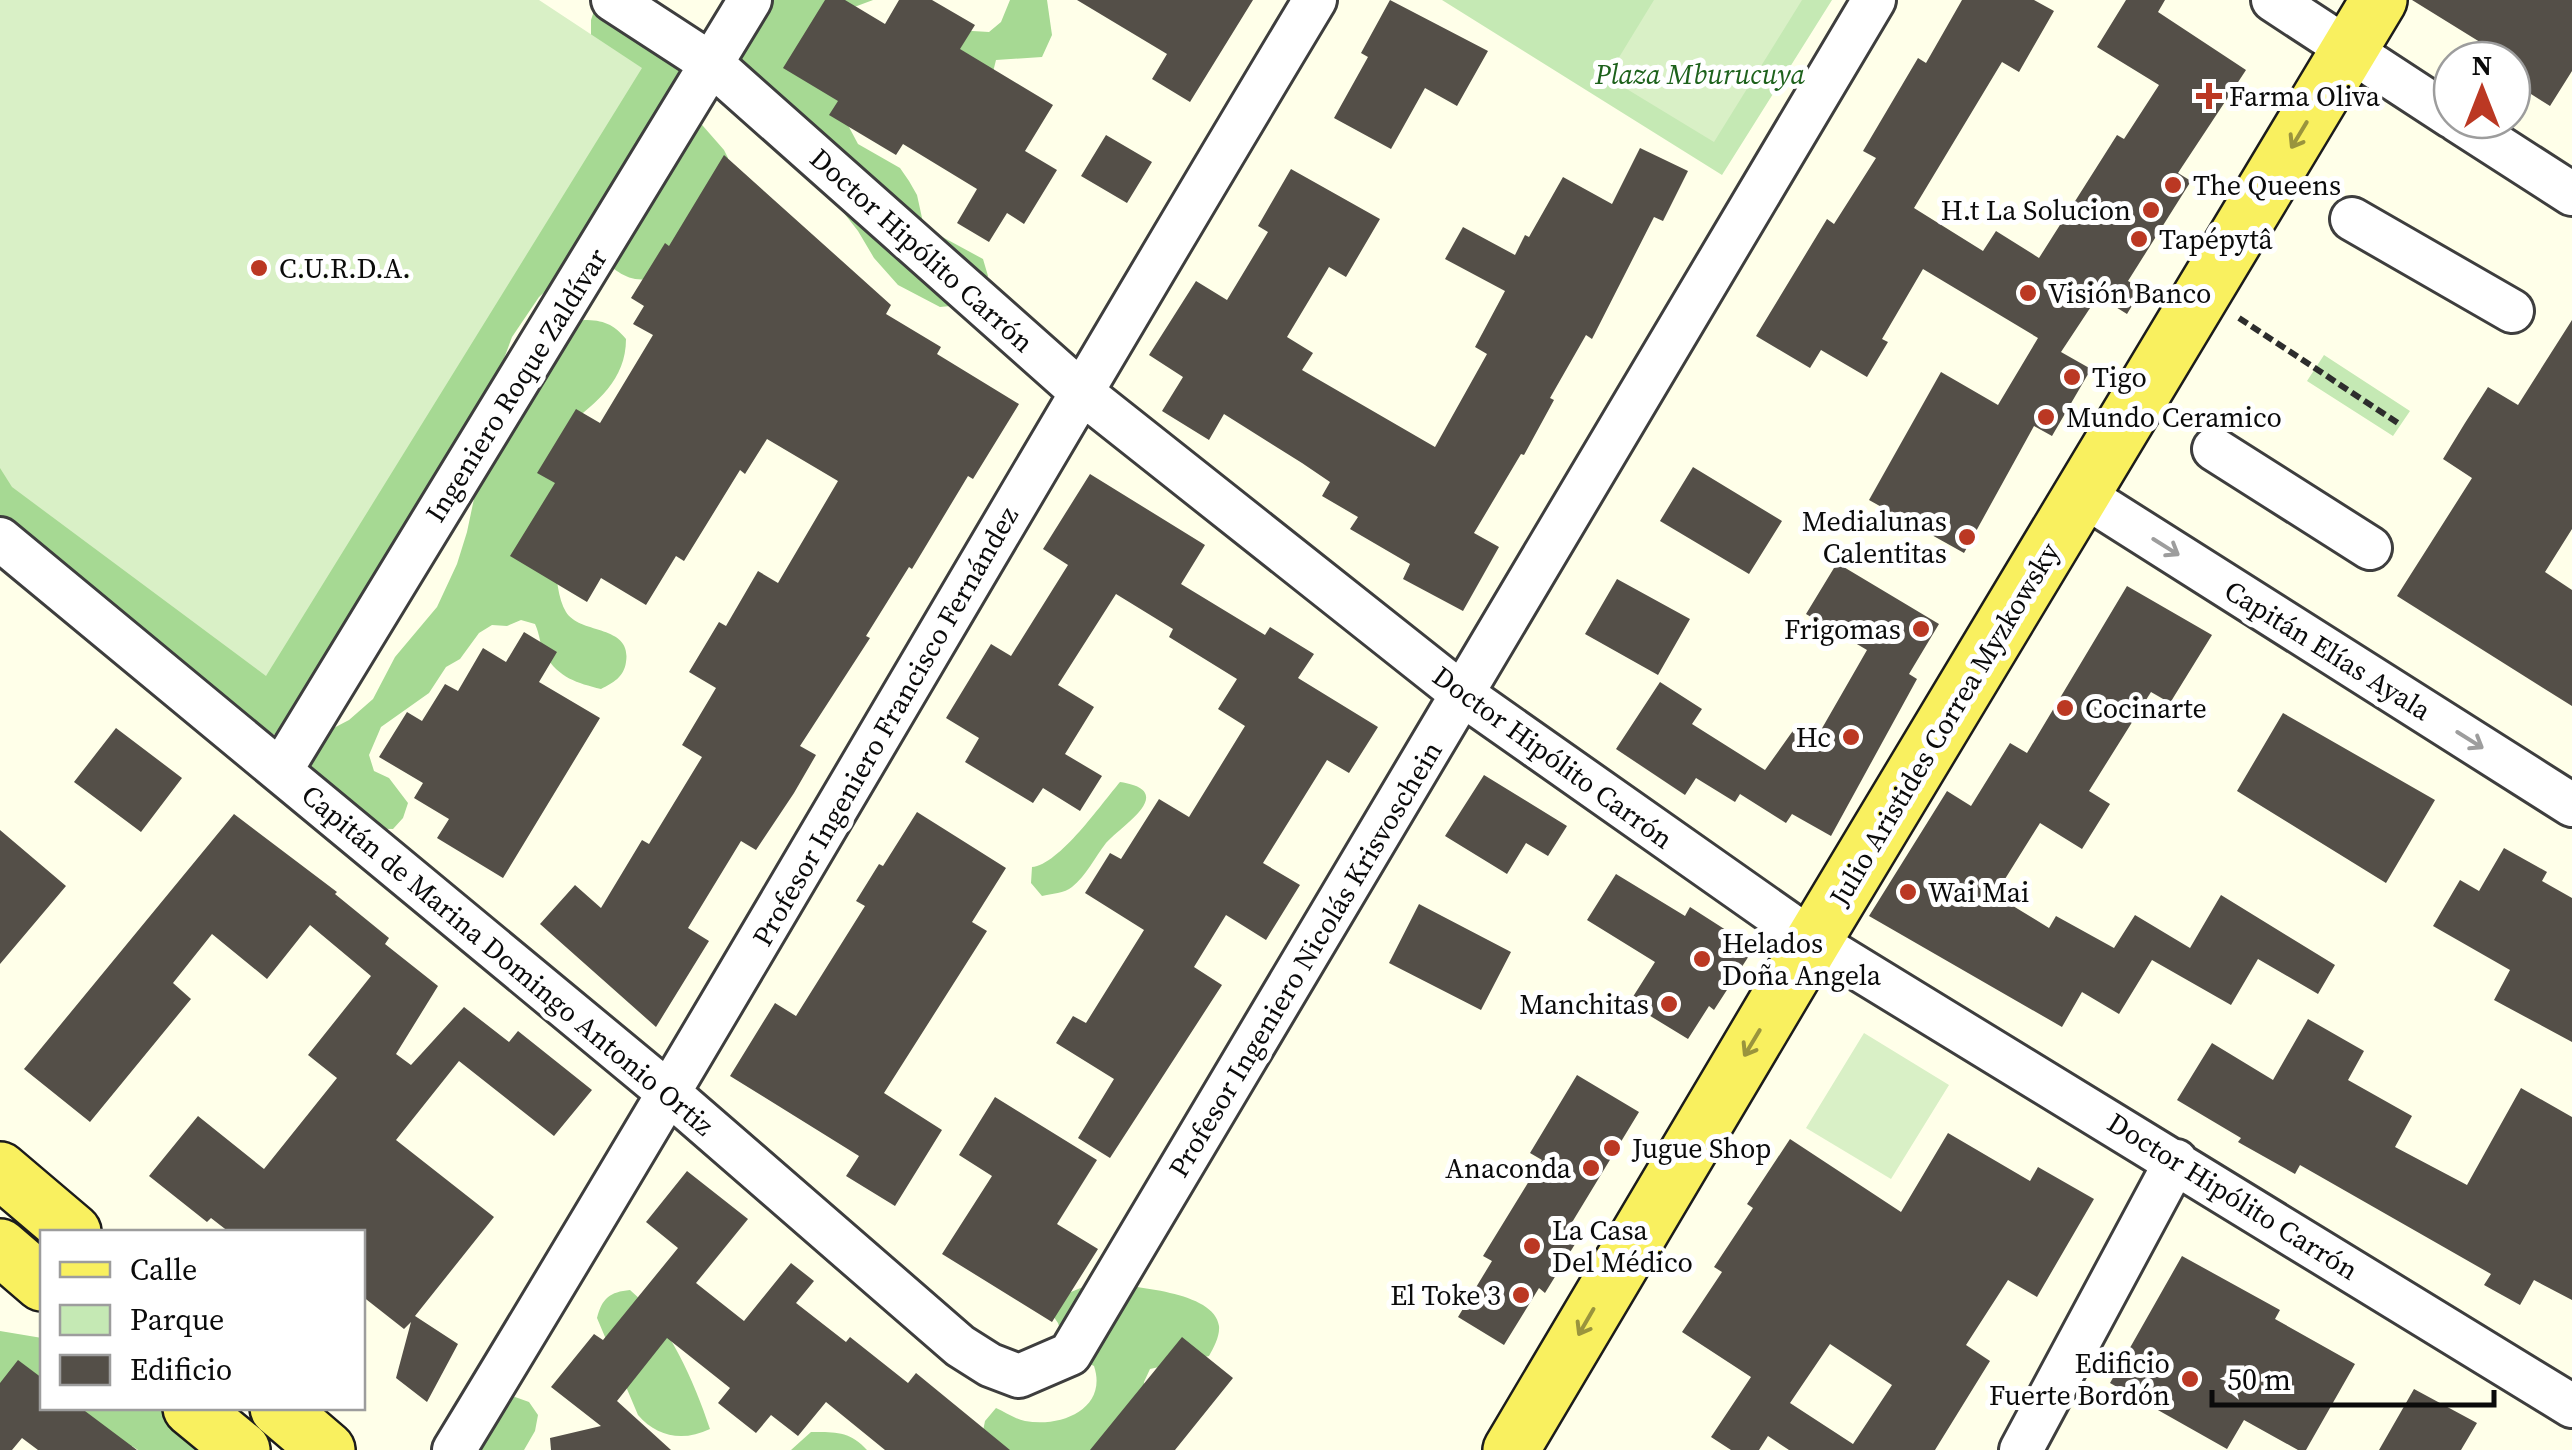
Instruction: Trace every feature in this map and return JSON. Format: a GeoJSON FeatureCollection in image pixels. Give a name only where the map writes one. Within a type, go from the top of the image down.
{"type":"FeatureCollection","features":[{"type":"Feature","properties":{"kind":"main road","name":"Julio Aristides Correa Myzkowsky"},"geometry":{"type":"LineString","coordinates":[[1511,1450],[2379,0]]}},
{"type":"Feature","properties":{"kind":"main road"},"geometry":{"type":"LineString","coordinates":[[0,1170],[35,1251]]}},
{"type":"Feature","properties":{"kind":"main road"},"geometry":{"type":"LineString","coordinates":[[193,1410],[242,1450]]}},
{"type":"Feature","properties":{"kind":"main road"},"geometry":{"type":"LineString","coordinates":[[280,1410],[327,1450]]}},
{"type":"Feature","properties":{"kind":"street","name":"Doctor Hipólito Carrón"},"geometry":{"type":"LineString","coordinates":[[613,0],[713,65],[1080,391],[1462,694],[1813,940],[2572,1406]]}},
{"type":"Feature","properties":{"kind":"street","name":"Ingeniero Roque Zaldívar"},"geometry":{"type":"LineString","coordinates":[[281,770],[750,0]]}},
{"type":"Feature","properties":{"kind":"street","name":"Profesor Ingeniero Francisco Fernández"},"geometry":{"type":"LineString","coordinates":[[454,1450],[670,1094],[1080,391],[1315,0]]}},
{"type":"Feature","properties":{"kind":"street","name":"Profesor Ingeniero Nicolás Krisvoschein"},"geometry":{"type":"LineString","coordinates":[[1019,1376],[1070,1354],[1874,0]]}},
{"type":"Feature","properties":{"kind":"street"},"geometry":{"type":"LineString","coordinates":[[2273,0],[2432,104]]}},
{"type":"Feature","properties":{"kind":"street"},"geometry":{"type":"LineString","coordinates":[[2488,140],[2572,194]]}},
{"type":"Feature","properties":{"kind":"street"},"geometry":{"type":"LineString","coordinates":[[2352,219],[2512,311]]}},
{"type":"Feature","properties":{"kind":"street"},"geometry":{"type":"LineString","coordinates":[[2214,449],[2370,548]]}},
{"type":"Feature","properties":{"kind":"street","name":"Capitán Elías Ayala"},"geometry":{"type":"LineString","coordinates":[[2084,495],[2572,805]]}},
{"type":"Feature","properties":{"kind":"street","name":"Capitán de Marina Domingo Antonio Ortiz"},"geometry":{"type":"LineString","coordinates":[[0,539],[670,1094],[960,1346],[990,1365],[1019,1376]]}},
{"type":"Feature","properties":{"kind":"street"},"geometry":{"type":"LineString","coordinates":[[2021,1450],[2176,1161]]}},
{"type":"Feature","properties":{"kind":"path"},"geometry":{"type":"LineString","coordinates":[[2238,317],[2401,425]]}},
{"type":"Feature","properties":{"kind":"green space","name":"C.U.R.D.A."},"geometry":{"type":"Polygon","coordinates":[[[0,0],[539,0],[642,68],[266,676],[12,487],[0,468],[0,0]]]}},
{"type":"Feature","properties":{"kind":"green space"},"geometry":{"type":"Polygon","coordinates":[[[747,0],[873,0],[849,9],[836,91],[841,112],[858,144],[900,168],[917,195],[924,227],[983,259],[988,276],[971,304],[940,307],[898,285],[874,258],[726,45],[747,0]]]}},
{"type":"Feature","properties":{"kind":"green space"},"geometry":{"type":"Polygon","coordinates":[[[1010,0],[1047,0],[1052,35],[1042,57],[996,60],[992,76],[900,43],[956,30],[989,32],[1001,22],[1010,0]]]}},
{"type":"Feature","properties":{"kind":"green space","name":"Plaza Mburucuya"},"geometry":{"type":"Polygon","coordinates":[[[1442,0],[1832,0],[1722,175],[1442,0]]]}},
{"type":"Feature","properties":{"kind":"green space"},"geometry":{"type":"Polygon","coordinates":[[[1654,0],[1802,0],[1714,142],[1607,77],[1654,0]]]}},
{"type":"Feature","properties":{"kind":"green space","name":"C.U.R.D.A."},"geometry":{"type":"Polygon","coordinates":[[[596,5],[686,45],[689,110],[728,158],[726,184],[648,279],[627,276],[599,256],[585,255],[539,297],[512,337],[483,415],[293,735],[262,734],[165,646],[149,639],[0,534],[0,182],[591,36],[596,5]]]}},
{"type":"Feature","properties":{"kind":"green space"},"geometry":{"type":"Polygon","coordinates":[[[584,320],[602,322],[617,330],[626,339],[625,354],[608,389],[567,426],[556,574],[566,612],[582,624],[621,641],[626,650],[623,672],[601,689],[576,682],[550,663],[535,624],[521,620],[507,626],[492,625],[479,633],[460,659],[446,667],[429,693],[381,727],[369,755],[374,771],[389,778],[408,803],[403,818],[393,829],[346,828],[304,802],[305,743],[349,720],[373,699],[395,657],[437,607],[467,532],[483,456],[568,325],[584,320]]]}},
{"type":"Feature","properties":{"kind":"green space"},"geometry":{"type":"Polygon","coordinates":[[[2324,355],[2410,411],[2393,436],[2307,381],[2324,355]]]}},
{"type":"Feature","properties":{"kind":"green space"},"geometry":{"type":"Polygon","coordinates":[[[1120,782],[1137,786],[1145,793],[1141,809],[1106,843],[1072,887],[1042,896],[1031,883],[1032,867],[1043,864],[1067,845],[1120,782]]]}},
{"type":"Feature","properties":{"kind":"green space"},"geometry":{"type":"Polygon","coordinates":[[[1864,1033],[1949,1085],[1891,1179],[1806,1128],[1864,1033]]]}},
{"type":"Feature","properties":{"kind":"green space"},"geometry":{"type":"Polygon","coordinates":[[[1104,1283],[1170,1293],[1203,1305],[1214,1314],[1219,1326],[1209,1356],[1150,1369],[1144,1382],[1146,1413],[1119,1450],[996,1450],[982,1436],[985,1421],[996,1408],[1021,1420],[1039,1422],[1067,1418],[1088,1404],[1097,1381],[1094,1366],[1068,1353],[1049,1310],[1074,1291],[1104,1283]]]}},
{"type":"Feature","properties":{"kind":"green space"},"geometry":{"type":"Polygon","coordinates":[[[630,1290],[657,1319],[679,1354],[710,1429],[671,1435],[653,1428],[638,1415],[597,1318],[608,1297],[630,1290]]]}},
{"type":"Feature","properties":{"kind":"green space"},"geometry":{"type":"Polygon","coordinates":[[[0,1331],[40,1338],[40,1390],[0,1411],[0,1331]]]}},
{"type":"Feature","properties":{"kind":"green space"},"geometry":{"type":"Polygon","coordinates":[[[515,1397],[529,1402],[538,1415],[535,1431],[524,1450],[443,1450],[499,1400],[515,1397]]]}},
{"type":"Feature","properties":{"kind":"green space"},"geometry":{"type":"Polygon","coordinates":[[[63,1410],[163,1410],[224,1450],[138,1450],[132,1446],[125,1450],[63,1410]]]}},
{"type":"Feature","properties":{"kind":"green space"},"geometry":{"type":"Polygon","coordinates":[[[811,1432],[848,1436],[867,1450],[791,1450],[811,1432]]]}},
{"type":"Feature","properties":{"kind":"building"},"geometry":{"type":"Polygon","coordinates":[[[825,0],[845,0],[885,24],[899,0],[932,0],[975,25],[960,49],[1053,105],[1025,151],[1057,170],[1024,224],[1007,213],[989,242],[957,223],[977,189],[903,144],[896,155],[829,115],[838,101],[783,68],[825,0]]]}},
{"type":"Feature","properties":{"kind":"building"},"geometry":{"type":"Polygon","coordinates":[[[1077,0],[1253,0],[1190,102],[1152,79],[1167,54],[1077,0]]]}},
{"type":"Feature","properties":{"kind":"building"},"geometry":{"type":"Polygon","coordinates":[[[1390,0],[1488,51],[1457,106],[1425,88],[1391,149],[1334,118],[1368,57],[1361,53],[1390,0]]]}},
{"type":"Feature","properties":{"kind":"building"},"geometry":{"type":"Polygon","coordinates":[[[1962,0],[2034,0],[2054,11],[2019,72],[2002,62],[1914,208],[1983,251],[1996,231],[2039,258],[2117,135],[2124,139],[2159,85],[2097,47],[2126,0],[2165,0],[2158,12],[2246,70],[2178,173],[2191,181],[2128,281],[2142,289],[2127,314],[2098,296],[2061,352],[2091,369],[2052,436],[2034,426],[1964,553],[1869,500],[1941,372],[1998,405],[2038,338],[1923,269],[1882,339],[1888,342],[1867,377],[1821,350],[1810,368],[1756,336],[1827,219],[1834,224],[1876,158],[1863,151],[1918,58],[1926,63],[1962,0]]]}},
{"type":"Feature","properties":{"kind":"building"},"geometry":{"type":"Polygon","coordinates":[[[2412,0],[2572,0],[2572,71],[2550,106],[2532,95],[2532,40],[2477,40],[2412,0]]]}},
{"type":"Feature","properties":{"kind":"building"},"geometry":{"type":"Polygon","coordinates":[[[1106,135],[1152,162],[1127,203],[1081,176],[1106,135]]]}},
{"type":"Feature","properties":{"kind":"building"},"geometry":{"type":"Polygon","coordinates":[[[1640,148],[1688,171],[1663,221],[1654,217],[1592,339],[1586,335],[1550,398],[1554,400],[1524,455],[1521,454],[1474,533],[1499,547],[1463,611],[1403,579],[1410,564],[1350,529],[1358,517],[1322,496],[1330,482],[1302,463],[1224,414],[1209,440],[1162,411],[1183,377],[1149,355],[1196,281],[1227,300],[1268,232],[1258,226],[1291,169],[1380,219],[1346,277],[1329,267],[1287,337],[1313,353],[1302,370],[1435,447],[1487,354],[1475,347],[1505,291],[1445,259],[1463,227],[1515,255],[1563,177],[1612,204],[1640,148]]]}},
{"type":"Feature","properties":{"kind":"building"},"geometry":{"type":"Polygon","coordinates":[[[724,155],[891,305],[886,314],[941,347],[937,354],[1019,404],[973,479],[968,476],[912,569],[909,567],[866,636],[870,638],[800,746],[816,755],[794,793],[756,850],[741,841],[688,928],[709,941],[656,1027],[540,924],[575,885],[601,908],[642,840],[649,844],[702,757],[682,745],[716,688],[689,672],[719,622],[726,626],[758,571],[778,583],[838,481],[767,439],[745,474],[740,470],[684,561],[676,556],[646,605],[601,578],[587,602],[510,556],[555,483],[537,473],[576,409],[600,423],[653,335],[633,324],[644,306],[631,298],[665,243],[669,246],[724,155]]]}},
{"type":"Feature","properties":{"kind":"building"},"geometry":{"type":"Polygon","coordinates":[[[2572,320],[2572,529],[2545,572],[2572,590],[2572,706],[2397,596],[2472,478],[2443,459],[2465,423],[2488,387],[2518,405],[2572,320]]]}},
{"type":"Feature","properties":{"kind":"building"},"geometry":{"type":"Polygon","coordinates":[[[1693,467],[1782,521],[1749,574],[1660,521],[1693,467]]]}},
{"type":"Feature","properties":{"kind":"building"},"geometry":{"type":"Polygon","coordinates":[[[1090,474],[1205,545],[1181,584],[1265,635],[1270,627],[1314,654],[1298,678],[1378,727],[1349,773],[1327,760],[1263,863],[1300,885],[1266,940],[1226,915],[1194,967],[1222,985],[1110,1158],[1078,1138],[1114,1079],[1056,1043],[1073,1016],[1086,1023],[1144,930],[1085,893],[1110,853],[1121,859],[1159,799],[1189,817],[1245,726],[1218,709],[1237,679],[1169,637],[1173,629],[1116,594],[1058,685],[1094,707],[1065,754],[1102,776],[1080,811],[1043,788],[1033,803],[965,762],[979,738],[946,718],[991,644],[1011,656],[1068,565],[1043,549],[1090,474]]]}},
{"type":"Feature","properties":{"kind":"building"},"geometry":{"type":"Polygon","coordinates":[[[1837,563],[1939,624],[1909,674],[1917,679],[1831,836],[1792,814],[1786,823],[1740,794],[1735,802],[1696,778],[1685,795],[1616,749],[1660,682],[1702,709],[1692,724],[1765,770],[1797,725],[1817,737],[1867,650],[1806,614],[1837,563]]]}},
{"type":"Feature","properties":{"kind":"building"},"geometry":{"type":"Polygon","coordinates":[[[1617,579],[1690,619],[1658,675],[1585,634],[1617,579]]]}},
{"type":"Feature","properties":{"kind":"building"},"geometry":{"type":"Polygon","coordinates":[[[2127,586],[2212,635],[2170,703],[2151,692],[2089,791],[2110,804],[2082,849],[2040,823],[1995,895],[2049,928],[2056,916],[2114,948],[2135,915],[2190,948],[2221,895],[2335,965],[2318,994],[2258,959],[2231,1005],[2152,960],[2119,1014],[2082,992],[2062,1027],[1869,916],[1947,791],[1971,806],[2010,743],[2027,753],[2127,586]]]}},
{"type":"Feature","properties":{"kind":"building"},"geometry":{"type":"Polygon","coordinates":[[[524,632],[557,652],[539,682],[600,718],[503,878],[437,838],[449,819],[414,798],[423,783],[379,757],[407,712],[422,721],[445,684],[458,691],[483,648],[506,662],[524,632]]]}},
{"type":"Feature","properties":{"kind":"building"},"geometry":{"type":"Polygon","coordinates":[[[2283,713],[2435,800],[2386,883],[2237,791],[2283,713]]]}},
{"type":"Feature","properties":{"kind":"building"},"geometry":{"type":"Polygon","coordinates":[[[116,728],[182,778],[141,832],[74,782],[116,728]]]}},
{"type":"Feature","properties":{"kind":"building"},"geometry":{"type":"Polygon","coordinates":[[[1484,775],[1567,826],[1548,856],[1526,843],[1507,874],[1445,836],[1484,775]]]}},
{"type":"Feature","properties":{"kind":"building"},"geometry":{"type":"Polygon","coordinates":[[[917,812],[1006,868],[972,922],[987,931],[884,1093],[942,1130],[895,1206],[846,1176],[859,1156],[730,1076],[775,1003],[796,1016],[865,906],[856,901],[917,812]]]}},
{"type":"Feature","properties":{"kind":"building"},"geometry":{"type":"Polygon","coordinates":[[[234,814],[337,892],[389,938],[385,944],[438,986],[396,1054],[411,1065],[464,1007],[509,1042],[518,1031],[592,1090],[554,1136],[459,1061],[396,1140],[494,1217],[415,1316],[458,1344],[427,1402],[396,1378],[411,1322],[404,1329],[365,1298],[365,1230],[226,1230],[211,1218],[207,1222],[149,1176],[198,1116],[264,1169],[337,1078],[308,1055],[371,976],[310,925],[267,979],[212,934],[173,983],[191,999],[90,1122],[24,1069],[234,814]]]}},
{"type":"Feature","properties":{"kind":"building"},"geometry":{"type":"Polygon","coordinates":[[[0,830],[66,886],[0,964],[0,830]]]}},
{"type":"Feature","properties":{"kind":"building"},"geometry":{"type":"Polygon","coordinates":[[[2504,848],[2547,872],[2542,881],[2572,898],[2572,1042],[2494,1000],[2510,970],[2433,926],[2460,880],[2479,891],[2504,848]]]}},
{"type":"Feature","properties":{"kind":"building"},"geometry":{"type":"Polygon","coordinates":[[[1616,874],[1685,916],[1690,907],[1754,948],[1714,1010],[1709,1006],[1688,1039],[1629,1003],[1655,962],[1587,920],[1616,874]]]}},
{"type":"Feature","properties":{"kind":"building"},"geometry":{"type":"Polygon","coordinates":[[[1419,904],[1511,952],[1481,1010],[1389,963],[1419,904]]]}},
{"type":"Feature","properties":{"kind":"building"},"geometry":{"type":"Polygon","coordinates":[[[2308,1019],[2364,1051],[2348,1080],[2412,1116],[2395,1147],[2467,1185],[2521,1088],[2572,1117],[2572,1300],[2534,1280],[2520,1305],[2484,1285],[2491,1274],[2300,1165],[2295,1174],[2238,1142],[2241,1138],[2177,1100],[2212,1043],[2273,1080],[2308,1019]]]}},
{"type":"Feature","properties":{"kind":"building"},"geometry":{"type":"Polygon","coordinates":[[[1577,1075],[1639,1112],[1568,1229],[1580,1236],[1545,1293],[1539,1288],[1504,1345],[1458,1317],[1492,1261],[1483,1256],[1542,1160],[1530,1153],[1577,1075]]]}},
{"type":"Feature","properties":{"kind":"building"},"geometry":{"type":"Polygon","coordinates":[[[995,1097],[1097,1160],[1057,1224],[1098,1249],[1052,1322],[942,1254],[992,1176],[959,1155],[995,1097]]]}},
{"type":"Feature","properties":{"kind":"building"},"geometry":{"type":"Polygon","coordinates":[[[1948,1133],[2030,1181],[2038,1167],[2094,1199],[2037,1297],[2008,1280],[1966,1345],[1990,1361],[1935,1450],[1789,1450],[1768,1436],[1759,1450],[1731,1450],[1711,1437],[1751,1377],[1682,1332],[1722,1272],[1714,1267],[1753,1208],[1747,1204],[1790,1139],[1901,1212],[1948,1133]],[[1830,1344],[1790,1403],[1853,1444],[1892,1385],[1830,1344]]]}},
{"type":"Feature","properties":{"kind":"building"},"geometry":{"type":"Polygon","coordinates":[[[687,1171],[748,1219],[696,1283],[744,1321],[791,1263],[814,1281],[796,1303],[846,1342],[850,1337],[908,1383],[916,1373],[1010,1450],[885,1450],[826,1402],[798,1436],[771,1415],[756,1433],[718,1403],[730,1388],[667,1338],[617,1401],[671,1450],[551,1450],[550,1438],[601,1426],[551,1387],[594,1334],[603,1340],[678,1248],[646,1222],[687,1171]]]}},
{"type":"Feature","properties":{"kind":"building"},"geometry":{"type":"Polygon","coordinates":[[[2182,1256],[2280,1310],[2275,1319],[2355,1364],[2306,1450],[2298,1450],[2244,1420],[2227,1449],[2110,1383],[2182,1256]]]}},
{"type":"Feature","properties":{"kind":"building"},"geometry":{"type":"Polygon","coordinates":[[[1182,1337],[1233,1378],[1175,1450],[1090,1450],[1182,1337]]]}},
{"type":"Feature","properties":{"kind":"building"},"geometry":{"type":"Polygon","coordinates":[[[18,1360],[40,1376],[40,1410],[84,1410],[137,1450],[38,1450],[22,1438],[12,1450],[0,1450],[0,1383],[18,1360]]]}},
{"type":"Feature","properties":{"kind":"building"},"geometry":{"type":"Polygon","coordinates":[[[2414,1389],[2477,1423],[2461,1450],[2379,1450],[2414,1389]]]}},
{"type":"Feature","properties":{"kind":"place","name":"Farma Oliva"},"geometry":{"type":"Point","coordinates":[2209,96]}},
{"type":"Feature","properties":{"kind":"place","name":"The Queens"},"geometry":{"type":"Point","coordinates":[2173,185]}},
{"type":"Feature","properties":{"kind":"place","name":"H.t La Solucion"},"geometry":{"type":"Point","coordinates":[2151,210]}},
{"type":"Feature","properties":{"kind":"place","name":"Tapépytâ"},"geometry":{"type":"Point","coordinates":[2139,239]}},
{"type":"Feature","properties":{"kind":"place","name":"C.U.R.D.A."},"geometry":{"type":"Point","coordinates":[259,268]}},
{"type":"Feature","properties":{"kind":"place","name":"Visión Banco"},"geometry":{"type":"Point","coordinates":[2028,293]}},
{"type":"Feature","properties":{"kind":"place","name":"Tigo"},"geometry":{"type":"Point","coordinates":[2072,377]}},
{"type":"Feature","properties":{"kind":"place","name":"Mundo Ceramico"},"geometry":{"type":"Point","coordinates":[2046,417]}},
{"type":"Feature","properties":{"kind":"place","name":"Medialunas Calentitas"},"geometry":{"type":"Point","coordinates":[1967,537]}},
{"type":"Feature","properties":{"kind":"place","name":"Frigomas"},"geometry":{"type":"Point","coordinates":[1921,629]}},
{"type":"Feature","properties":{"kind":"place","name":"Cocinarte"},"geometry":{"type":"Point","coordinates":[2065,708]}},
{"type":"Feature","properties":{"kind":"place","name":"Hc"},"geometry":{"type":"Point","coordinates":[1851,737]}},
{"type":"Feature","properties":{"kind":"place","name":"Wai Mai"},"geometry":{"type":"Point","coordinates":[1908,892]}},
{"type":"Feature","properties":{"kind":"place","name":"Helados Doña Angela"},"geometry":{"type":"Point","coordinates":[1702,959]}},
{"type":"Feature","properties":{"kind":"place","name":"Manchitas"},"geometry":{"type":"Point","coordinates":[1669,1004]}},
{"type":"Feature","properties":{"kind":"place","name":"Jugue Shop"},"geometry":{"type":"Point","coordinates":[1612,1148]}},
{"type":"Feature","properties":{"kind":"place","name":"Anaconda"},"geometry":{"type":"Point","coordinates":[1591,1168]}},
{"type":"Feature","properties":{"kind":"place","name":"La Casa Del Médico"},"geometry":{"type":"Point","coordinates":[1532,1246]}},
{"type":"Feature","properties":{"kind":"place","name":"El Toke 3"},"geometry":{"type":"Point","coordinates":[1521,1295]}},
{"type":"Feature","properties":{"kind":"place","name":"Edificio Fuerte Bordón"},"geometry":{"type":"Point","coordinates":[2190,1379]}}]}
